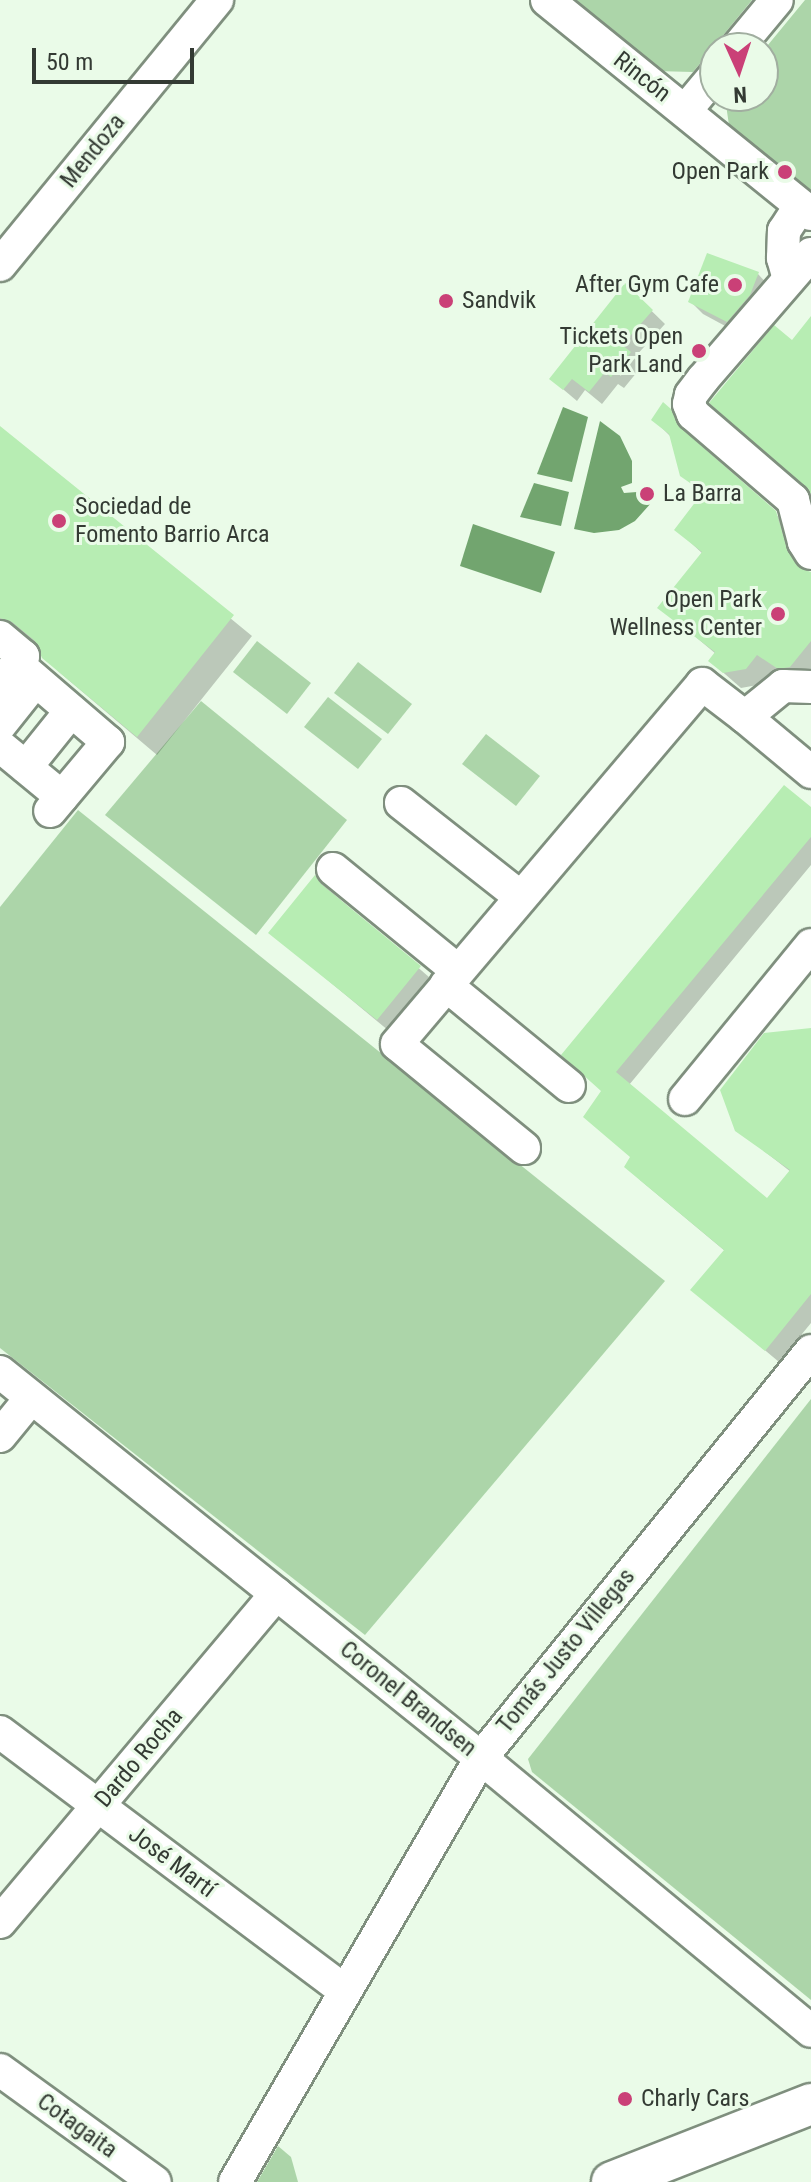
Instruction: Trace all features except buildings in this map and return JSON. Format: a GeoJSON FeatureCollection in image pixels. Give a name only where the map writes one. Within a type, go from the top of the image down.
{"type":"FeatureCollection","features":[{"type":"Feature","properties":{"kind":"main road"},"geometry":{"type":"LineString","coordinates":[[612,2182],[811,2104]]}},
{"type":"Feature","properties":{"kind":"street","name":"Mendoza"},"geometry":{"type":"LineString","coordinates":[[0,265],[217,0]]}},
{"type":"Feature","properties":{"kind":"street","name":"Rincón"},"geometry":{"type":"LineString","coordinates":[[547,0],[806,210]]}},
{"type":"Feature","properties":{"kind":"street"},"geometry":{"type":"LineString","coordinates":[[750,32],[777,0]]}},
{"type":"Feature","properties":{"kind":"street"},"geometry":{"type":"LineString","coordinates":[[685,111],[699,94]]}},
{"type":"Feature","properties":{"kind":"street"},"geometry":{"type":"LineString","coordinates":[[789,279],[783,258],[784,231],[806,210]]}},
{"type":"Feature","properties":{"kind":"street"},"geometry":{"type":"LineString","coordinates":[[811,254],[703,379],[691,395],[689,404],[693,414],[793,500],[804,542],[811,553]]}},
{"type":"Feature","properties":{"kind":"street"},"geometry":{"type":"LineString","coordinates":[[0,637],[23,656],[0,725]]}},
{"type":"Feature","properties":{"kind":"street"},"geometry":{"type":"LineString","coordinates":[[0,746],[26,767],[56,804],[108,742],[71,711],[17,676]]}},
{"type":"Feature","properties":{"kind":"street"},"geometry":{"type":"LineString","coordinates":[[524,1148],[397,1044],[519,896],[702,684],[811,772]]}},
{"type":"Feature","properties":{"kind":"street"},"geometry":{"type":"LineString","coordinates":[[745,717],[783,686],[811,687]]}},
{"type":"Feature","properties":{"kind":"street"},"geometry":{"type":"LineString","coordinates":[[26,767],[71,711]]}},
{"type":"Feature","properties":{"kind":"street"},"geometry":{"type":"LineString","coordinates":[[401,803],[519,896]]}},
{"type":"Feature","properties":{"kind":"street"},"geometry":{"type":"LineString","coordinates":[[333,869],[569,1086]]}},
{"type":"Feature","properties":{"kind":"street"},"geometry":{"type":"LineString","coordinates":[[685,1099],[811,945]]}},
{"type":"Feature","properties":{"kind":"street","name":"Tomás Justo Villegas"},"geometry":{"type":"LineString","coordinates":[[235,2182],[481,1758],[811,1351]]}},
{"type":"Feature","properties":{"kind":"street","name":"Coronel Brandsen"},"geometry":{"type":"LineString","coordinates":[[0,1372],[481,1758],[811,2031]]}},
{"type":"Feature","properties":{"kind":"street"},"geometry":{"type":"LineString","coordinates":[[0,1436],[31,1398]]}},
{"type":"Feature","properties":{"kind":"street","name":"Dardo Rocha"},"geometry":{"type":"LineString","coordinates":[[0,1922],[276,1594]]}},
{"type":"Feature","properties":{"kind":"street","name":"José Martí"},"geometry":{"type":"LineString","coordinates":[[0,1732],[345,1991]]}},
{"type":"Feature","properties":{"kind":"street","name":"Cotagaita"},"geometry":{"type":"LineString","coordinates":[[0,2070],[155,2182]]}},
{"type":"Feature","properties":{"kind":"shaded area"},"geometry":{"type":"Polygon","coordinates":[[[570,0],[752,0],[726,32],[699,32],[699,65],[693,72],[655,71],[570,0]]]}},
{"type":"Feature","properties":{"kind":"shaded area"},"geometry":{"type":"Polygon","coordinates":[[[805,0],[811,0],[811,199],[730,132],[727,112],[779,112],[779,32],[805,0]]]}},
{"type":"Feature","properties":{"kind":"shaded area"},"geometry":{"type":"Polygon","coordinates":[[[563,407],[588,417],[572,482],[537,474],[563,407]]]}},
{"type":"Feature","properties":{"kind":"shaded area"},"geometry":{"type":"Polygon","coordinates":[[[600,421],[620,436],[632,461],[632,483],[621,487],[624,493],[637,492],[652,502],[635,521],[619,530],[594,533],[574,529],[600,421]]]}},
{"type":"Feature","properties":{"kind":"shaded area"},"geometry":{"type":"Polygon","coordinates":[[[534,483],[569,492],[561,526],[520,517],[534,483]]]}},
{"type":"Feature","properties":{"kind":"shaded area"},"geometry":{"type":"Polygon","coordinates":[[[473,524],[555,552],[541,593],[460,566],[473,524]]]}},
{"type":"Feature","properties":{"kind":"shaded area"},"geometry":{"type":"Polygon","coordinates":[[[257,641],[311,683],[287,714],[233,672],[257,641]]]}},
{"type":"Feature","properties":{"kind":"shaded area"},"geometry":{"type":"Polygon","coordinates":[[[358,662],[412,704],[388,734],[334,693],[358,662]]]}},
{"type":"Feature","properties":{"kind":"shaded area"},"geometry":{"type":"Polygon","coordinates":[[[328,697],[382,739],[358,769],[304,727],[328,697]]]}},
{"type":"Feature","properties":{"kind":"shaded area"},"geometry":{"type":"Polygon","coordinates":[[[201,701],[347,820],[256,935],[105,815],[201,701]]]}},
{"type":"Feature","properties":{"kind":"shaded area"},"geometry":{"type":"Polygon","coordinates":[[[486,734],[540,776],[516,806],[462,764],[486,734]]]}},
{"type":"Feature","properties":{"kind":"shaded area"},"geometry":{"type":"Polygon","coordinates":[[[78,810],[665,1281],[365,1635],[0,1348],[0,907],[78,810]]]}},
{"type":"Feature","properties":{"kind":"shaded area"},"geometry":{"type":"Polygon","coordinates":[[[811,1399],[811,2000],[532,1772],[528,1759],[811,1399]]]}},
{"type":"Feature","properties":{"kind":"shaded area"},"geometry":{"type":"Polygon","coordinates":[[[278,2146],[291,2157],[298,2182],[257,2182],[278,2146]]]}},
{"type":"Feature","properties":{"kind":"place","name":"Open Park"},"geometry":{"type":"Point","coordinates":[785,172]}},
{"type":"Feature","properties":{"kind":"place","name":"After Gym Cafe"},"geometry":{"type":"Point","coordinates":[735,285]}},
{"type":"Feature","properties":{"kind":"place","name":"Sandvik"},"geometry":{"type":"Point","coordinates":[446,301]}},
{"type":"Feature","properties":{"kind":"place","name":"Tickets Open Park Land"},"geometry":{"type":"Point","coordinates":[699,351]}},
{"type":"Feature","properties":{"kind":"place","name":"La Barra"},"geometry":{"type":"Point","coordinates":[647,494]}},
{"type":"Feature","properties":{"kind":"place","name":"Sociedad de Fomento Barrio Arca"},"geometry":{"type":"Point","coordinates":[59,521]}},
{"type":"Feature","properties":{"kind":"place","name":"Open Park Wellness Center"},"geometry":{"type":"Point","coordinates":[778,614]}},
{"type":"Feature","properties":{"kind":"place","name":"Charly Cars"},"geometry":{"type":"Point","coordinates":[625,2099]}}]}
